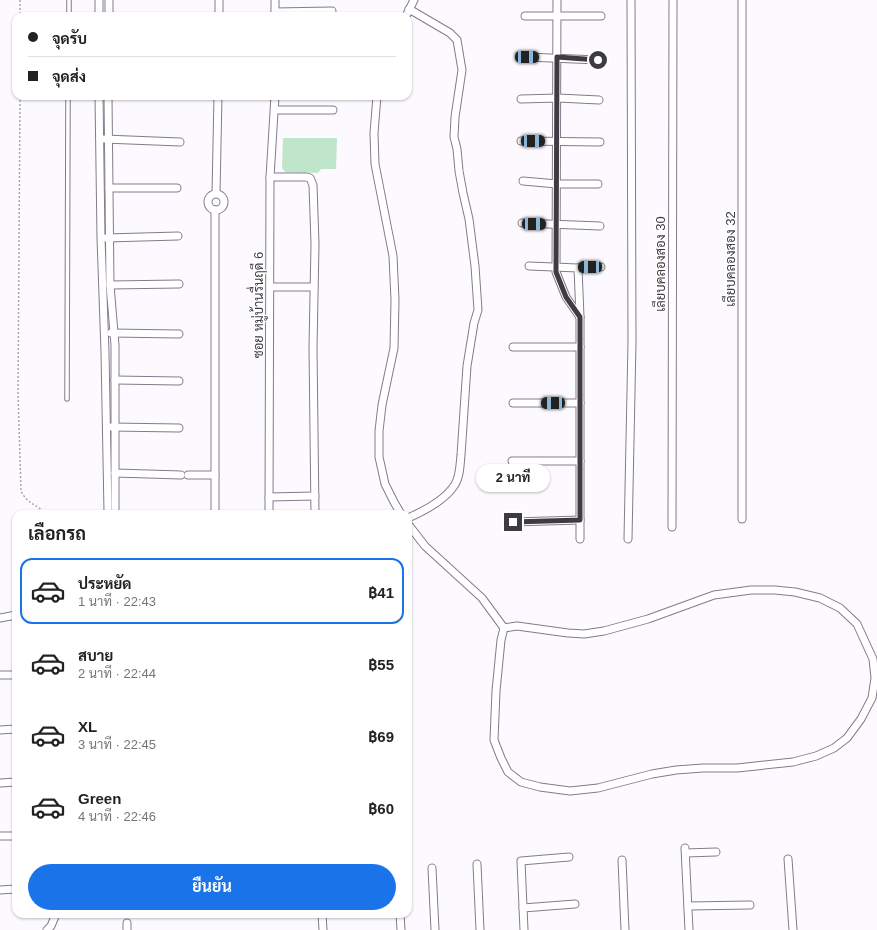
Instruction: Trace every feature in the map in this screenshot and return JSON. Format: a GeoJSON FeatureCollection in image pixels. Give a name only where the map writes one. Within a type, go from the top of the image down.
{"type":"FeatureCollection","features":[{"type":"Feature","properties":{"kind":"street"},"geometry":{"type":"LineString","coordinates":[[99,0],[99,12]]}},
{"type":"Feature","properties":{"kind":"street"},"geometry":{"type":"LineString","coordinates":[[109,0],[109,12]]}},
{"type":"Feature","properties":{"kind":"street"},"geometry":{"type":"LineString","coordinates":[[219,0],[219,12]]}},
{"type":"Feature","properties":{"kind":"street"},"geometry":{"type":"LineString","coordinates":[[275,12],[276,0]]}},
{"type":"Feature","properties":{"kind":"street"},"geometry":{"type":"LineString","coordinates":[[408,12],[414,0]]}},
{"type":"Feature","properties":{"kind":"street"},"geometry":{"type":"LineString","coordinates":[[557,0],[558,98],[556,272],[566,297],[580,317]]}},
{"type":"Feature","properties":{"kind":"street"},"geometry":{"type":"LineString","coordinates":[[628,539],[632,342],[631,0]]}},
{"type":"Feature","properties":{"kind":"street","name":"เลียบคลองสอง 30"},"geometry":{"type":"LineString","coordinates":[[672,527],[673,0]]}},
{"type":"Feature","properties":{"kind":"street","name":"เลียบคลองสอง 32"},"geometry":{"type":"LineString","coordinates":[[742,0],[742,519]]}},
{"type":"Feature","properties":{"kind":"street"},"geometry":{"type":"LineString","coordinates":[[410,9],[450,33],[457,40],[462,70],[455,117],[454,137],[457,149],[459,171],[472,234],[478,291],[478,310],[474,323],[467,366],[460,470],[455,485],[446,495],[433,505],[412,516]]}},
{"type":"Feature","properties":{"kind":"street"},"geometry":{"type":"LineString","coordinates":[[313,12],[332,11]]}},
{"type":"Feature","properties":{"kind":"street"},"geometry":{"type":"LineString","coordinates":[[525,16],[601,16]]}},
{"type":"Feature","properties":{"kind":"street"},"geometry":{"type":"LineString","coordinates":[[527,57],[557,57],[598,60]]}},
{"type":"Feature","properties":{"kind":"street"},"geometry":{"type":"LineString","coordinates":[[521,99],[558,98],[599,100]]}},
{"type":"Feature","properties":{"kind":"street"},"geometry":{"type":"LineString","coordinates":[[99,100],[106,428],[111,510]]}},
{"type":"Feature","properties":{"kind":"street"},"geometry":{"type":"LineString","coordinates":[[108,100],[110,285],[114,333],[115,380],[115,474],[111,510]]}},
{"type":"Feature","properties":{"kind":"street"},"geometry":{"type":"LineString","coordinates":[[216,193],[218,100]]}},
{"type":"Feature","properties":{"kind":"street","name":"ซอย หมู่บ้านรื่นฤดี 6"},"geometry":{"type":"LineString","coordinates":[[269,510],[270,177],[275,100]]}},
{"type":"Feature","properties":{"kind":"street"},"geometry":{"type":"LineString","coordinates":[[377,100],[374,128],[375,164],[393,256],[395,300],[394,348],[381,411],[379,431],[380,457],[385,484],[399,510]]}},
{"type":"Feature","properties":{"kind":"street"},"geometry":{"type":"LineString","coordinates":[[275,110],[332,110]]}},
{"type":"Feature","properties":{"kind":"street"},"geometry":{"type":"LineString","coordinates":[[99,138],[180,142]]}},
{"type":"Feature","properties":{"kind":"street"},"geometry":{"type":"LineString","coordinates":[[522,141],[600,142]]}},
{"type":"Feature","properties":{"kind":"street"},"geometry":{"type":"LineString","coordinates":[[270,177],[306,177],[310,178],[312,182],[315,244],[315,510]]}},
{"type":"Feature","properties":{"kind":"street"},"geometry":{"type":"LineString","coordinates":[[523,181],[557,184],[598,184]]}},
{"type":"Feature","properties":{"kind":"street"},"geometry":{"type":"LineString","coordinates":[[109,188],[177,188]]}},
{"type":"Feature","properties":{"kind":"street"},"geometry":{"type":"LineString","coordinates":[[216,193],[222,196],[224,201],[221,209],[215,210],[209,207],[208,199],[216,193]]}},
{"type":"Feature","properties":{"kind":"street"},"geometry":{"type":"LineString","coordinates":[[215,210],[215,510]]}},
{"type":"Feature","properties":{"kind":"street"},"geometry":{"type":"LineString","coordinates":[[522,223],[600,226]]}},
{"type":"Feature","properties":{"kind":"street"},"geometry":{"type":"LineString","coordinates":[[101,238],[178,236]]}},
{"type":"Feature","properties":{"kind":"street"},"geometry":{"type":"LineString","coordinates":[[529,266],[578,268],[601,267]]}},
{"type":"Feature","properties":{"kind":"street"},"geometry":{"type":"LineString","coordinates":[[578,268],[580,317],[580,539]]}},
{"type":"Feature","properties":{"kind":"street"},"geometry":{"type":"LineString","coordinates":[[110,285],[179,284]]}},
{"type":"Feature","properties":{"kind":"street"},"geometry":{"type":"LineString","coordinates":[[270,287],[314,287]]}},
{"type":"Feature","properties":{"kind":"street"},"geometry":{"type":"LineString","coordinates":[[104,333],[178,334]]}},
{"type":"Feature","properties":{"kind":"street"},"geometry":{"type":"LineString","coordinates":[[513,346],[580,347]]}},
{"type":"Feature","properties":{"kind":"street"},"geometry":{"type":"LineString","coordinates":[[115,380],[178,381]]}},
{"type":"Feature","properties":{"kind":"street"},"geometry":{"type":"LineString","coordinates":[[513,403],[580,403]]}},
{"type":"Feature","properties":{"kind":"street"},"geometry":{"type":"LineString","coordinates":[[106,428],[178,428]]}},
{"type":"Feature","properties":{"kind":"street"},"geometry":{"type":"LineString","coordinates":[[512,461],[580,461]]}},
{"type":"Feature","properties":{"kind":"street"},"geometry":{"type":"LineString","coordinates":[[115,474],[215,475]]}},
{"type":"Feature","properties":{"kind":"street"},"geometry":{"type":"LineString","coordinates":[[269,497],[315,496]]}},
{"type":"Feature","properties":{"kind":"street"},"geometry":{"type":"LineString","coordinates":[[513,522],[580,520]]}},
{"type":"Feature","properties":{"kind":"street"},"geometry":{"type":"LineString","coordinates":[[412,529],[425,546],[482,598],[504,628]]}},
{"type":"Feature","properties":{"kind":"street"},"geometry":{"type":"LineString","coordinates":[[751,590],[782,590],[795,592],[820,598],[840,608],[858,624],[875,664],[875,678],[872,698],[861,718],[847,738],[834,748],[816,756],[793,762],[737,768],[676,770],[652,774],[598,788],[570,791],[540,787],[521,782],[508,772],[494,740],[494,718],[501,640],[504,628],[517,626],[584,634],[604,631],[648,619],[714,595],[751,590]]}},
{"type":"Feature","properties":{"kind":"street"},"geometry":{"type":"LineString","coordinates":[[0,618],[12,616]]}},
{"type":"Feature","properties":{"kind":"street"},"geometry":{"type":"LineString","coordinates":[[0,675],[12,675]]}},
{"type":"Feature","properties":{"kind":"street"},"geometry":{"type":"LineString","coordinates":[[0,730],[12,730]]}},
{"type":"Feature","properties":{"kind":"street"},"geometry":{"type":"LineString","coordinates":[[0,782],[12,782]]}},
{"type":"Feature","properties":{"kind":"street"},"geometry":{"type":"LineString","coordinates":[[0,836],[12,836]]}},
{"type":"Feature","properties":{"kind":"street"},"geometry":{"type":"LineString","coordinates":[[689,930],[685,851],[716,852]]}},
{"type":"Feature","properties":{"kind":"street"},"geometry":{"type":"LineString","coordinates":[[524,930],[521,861],[568,857]]}},
{"type":"Feature","properties":{"kind":"street"},"geometry":{"type":"LineString","coordinates":[[788,859],[793,930]]}},
{"type":"Feature","properties":{"kind":"street"},"geometry":{"type":"LineString","coordinates":[[622,860],[625,930]]}},
{"type":"Feature","properties":{"kind":"street"},"geometry":{"type":"LineString","coordinates":[[477,864],[480,930]]}},
{"type":"Feature","properties":{"kind":"street"},"geometry":{"type":"LineString","coordinates":[[432,868],[435,930]]}},
{"type":"Feature","properties":{"kind":"street"},"geometry":{"type":"LineString","coordinates":[[0,890],[12,889]]}},
{"type":"Feature","properties":{"kind":"street"},"geometry":{"type":"LineString","coordinates":[[523,908],[575,904]]}},
{"type":"Feature","properties":{"kind":"street"},"geometry":{"type":"LineString","coordinates":[[688,906],[750,905]]}},
{"type":"Feature","properties":{"kind":"street"},"geometry":{"type":"LineString","coordinates":[[47,930],[51,926],[54,918]]}},
{"type":"Feature","properties":{"kind":"street"},"geometry":{"type":"LineString","coordinates":[[322,918],[322,930]]}},
{"type":"Feature","properties":{"kind":"street"},"geometry":{"type":"LineString","coordinates":[[400,918],[401,930]]}},
{"type":"Feature","properties":{"kind":"lane"},"geometry":{"type":"LineString","coordinates":[[69,0],[69,12]]}},
{"type":"Feature","properties":{"kind":"lane"},"geometry":{"type":"LineString","coordinates":[[67,400],[68,100]]}},
{"type":"Feature","properties":{"kind":"path"},"geometry":{"type":"LineString","coordinates":[[20,0],[20,12]]}},
{"type":"Feature","properties":{"kind":"path"},"geometry":{"type":"LineString","coordinates":[[20,100],[18,393],[21,491],[24,498],[42,510]]}},
{"type":"Feature","properties":{"kind":"green space"},"geometry":{"type":"Polygon","coordinates":[[[283,138],[337,138],[336,169],[321,169],[318,173],[285,172],[282,168],[283,138]]]}},
{"type":"Feature","properties":{"kind":"route"},"geometry":{"type":"LineString","coordinates":[[513,522],[580,520],[580,317],[566,297],[556,272],[557,57],[598,60]]}}]}
